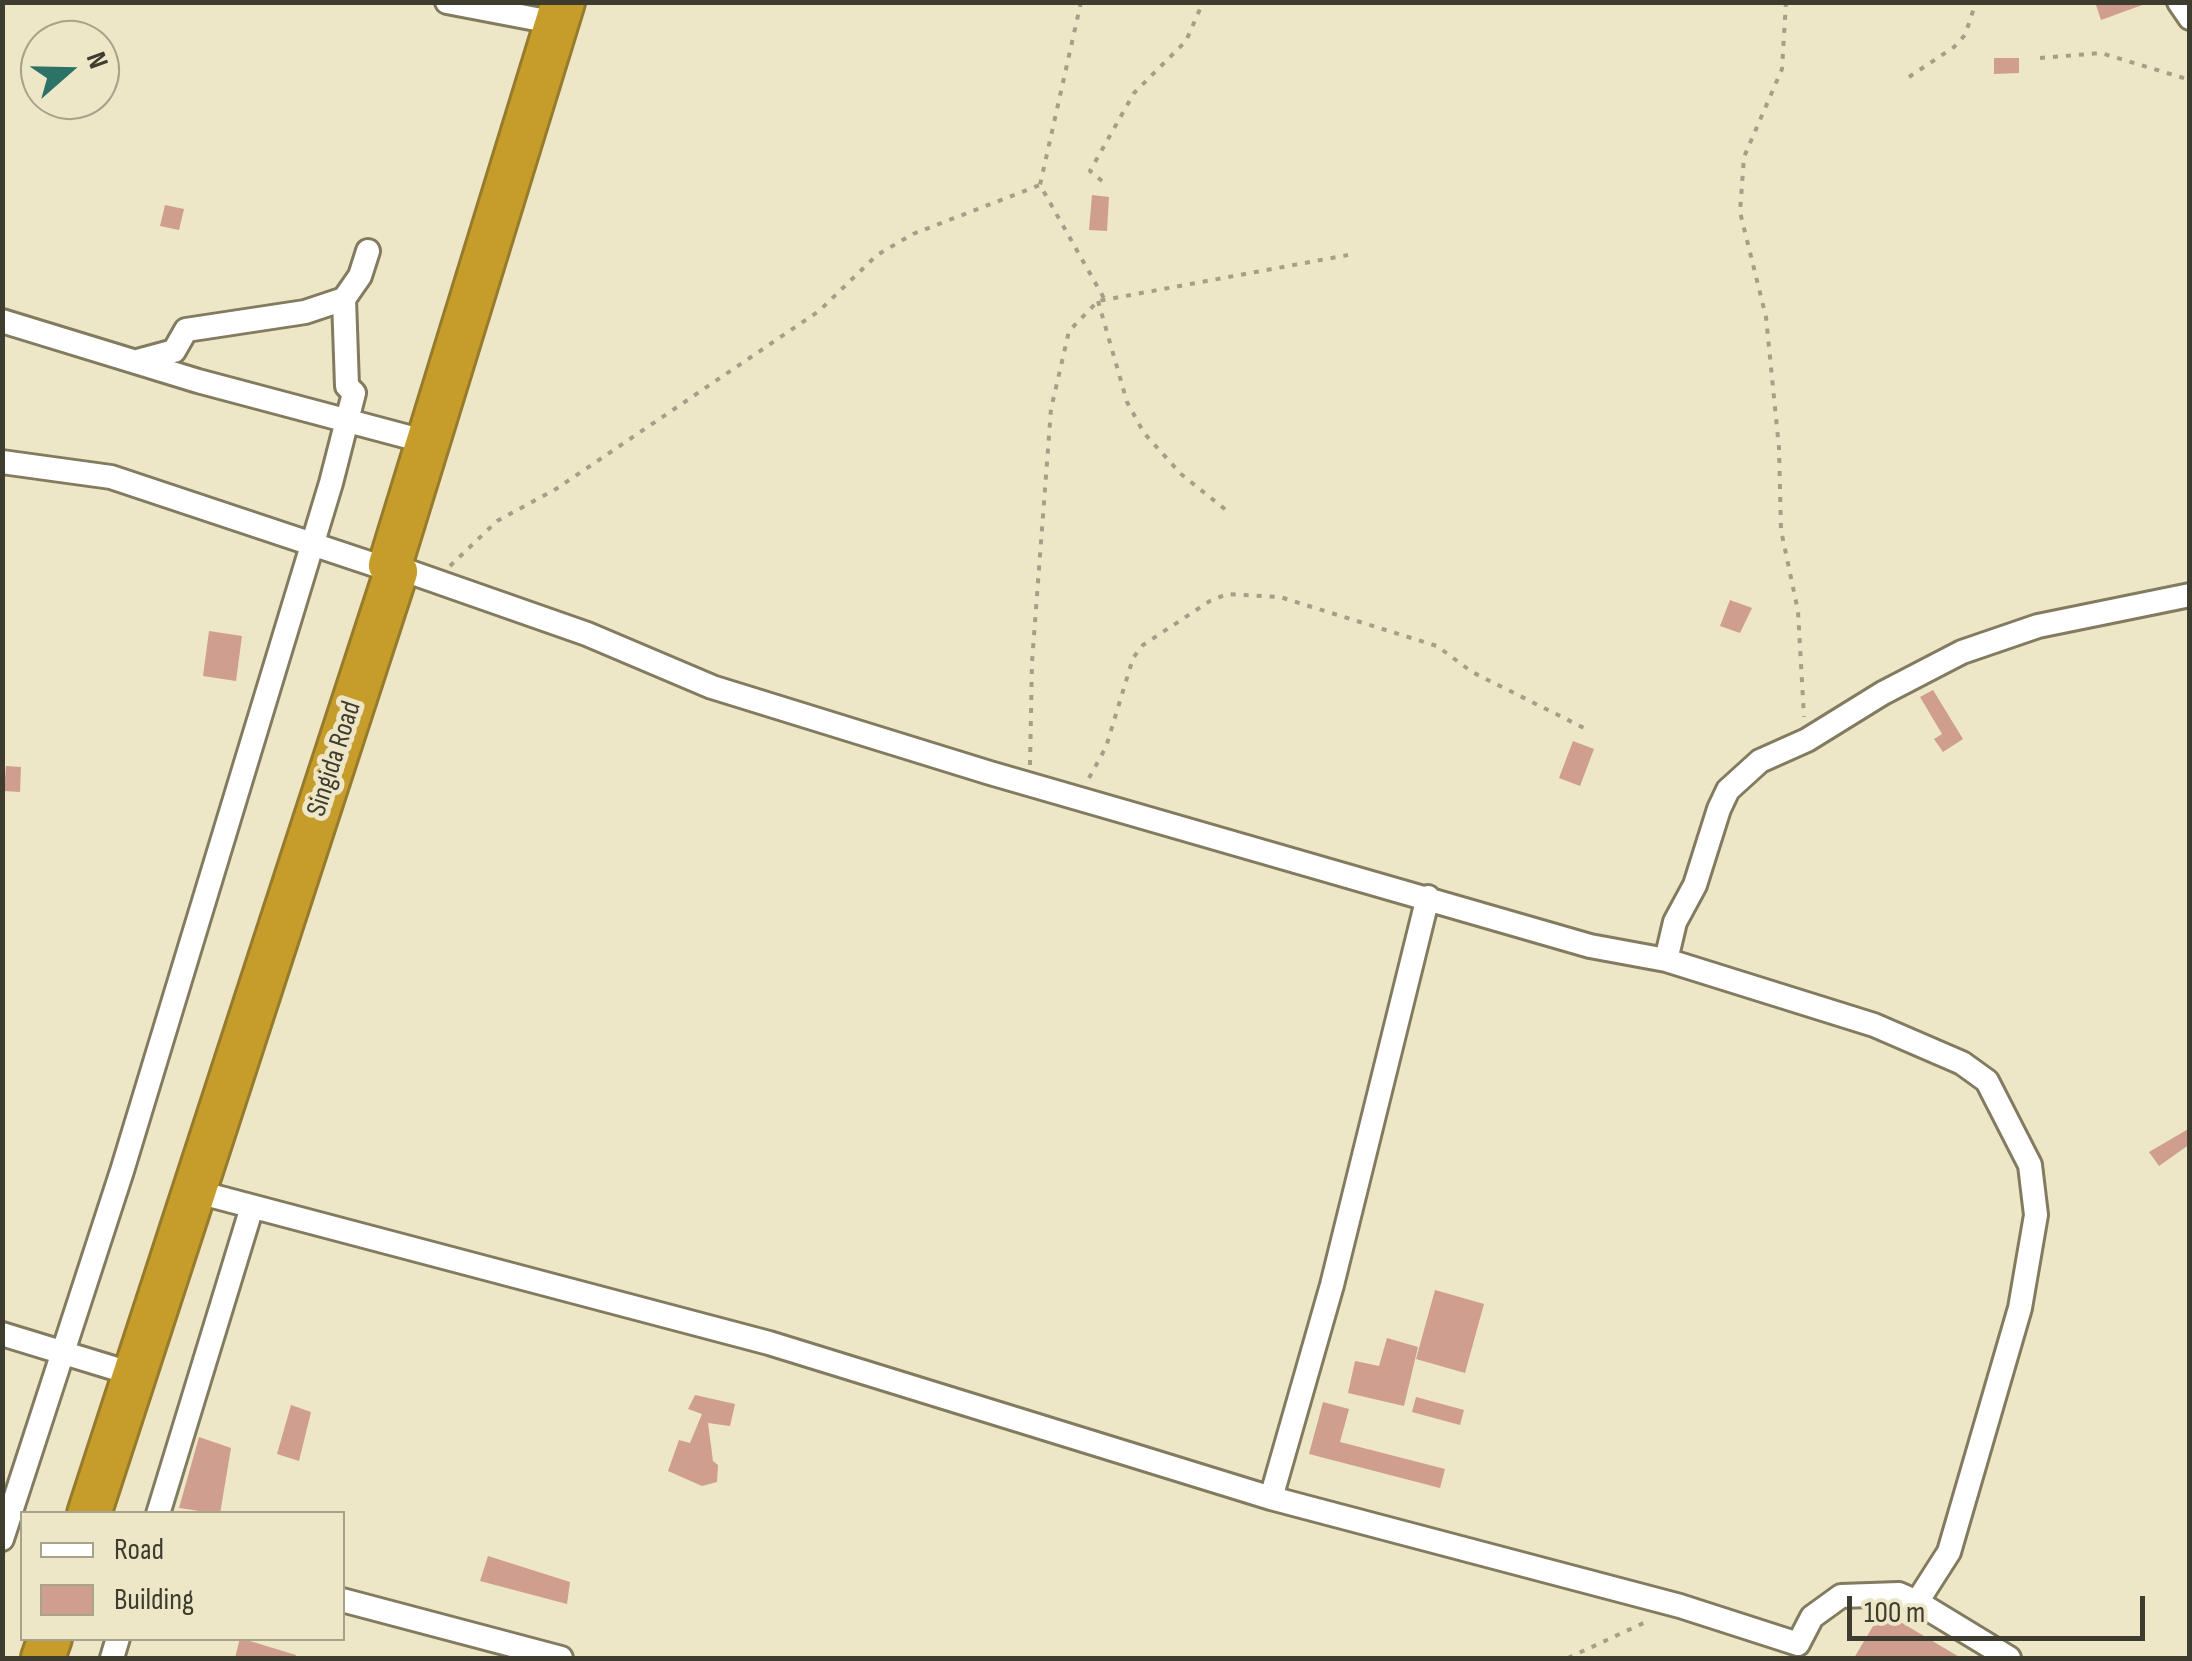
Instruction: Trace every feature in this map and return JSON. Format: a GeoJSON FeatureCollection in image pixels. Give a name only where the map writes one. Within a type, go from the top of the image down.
{"type":"FeatureCollection","features":[{"type":"Feature","properties":{"kind":"highway","name":"Singida Road"},"geometry":{"type":"LineString","coordinates":[[90,1511],[194,1191],[408,572],[431,443],[560,12]]}},
{"type":"Feature","properties":{"kind":"street"},"geometry":{"type":"LineString","coordinates":[[447,2],[560,12]]}},
{"type":"Feature","properties":{"kind":"street"},"geometry":{"type":"LineString","coordinates":[[2179,2],[2190,18]]}},
{"type":"Feature","properties":{"kind":"street"},"geometry":{"type":"LineString","coordinates":[[137,361],[174,351],[186,330],[305,312],[344,299],[360,276],[368,252]]}},
{"type":"Feature","properties":{"kind":"street"},"geometry":{"type":"LineString","coordinates":[[2,1539],[64,1353],[312,548],[348,419],[354,393],[347,386],[344,299]]}},
{"type":"Feature","properties":{"kind":"street"},"geometry":{"type":"LineString","coordinates":[[2,321],[198,381],[431,443]]}},
{"type":"Feature","properties":{"kind":"street"},"geometry":{"type":"LineString","coordinates":[[2,462],[111,477],[312,548],[408,572],[587,634],[712,687],[1076,799],[1428,896],[1590,946],[1666,960],[1874,1025],[1962,1063],[1987,1082],[2030,1165],[2036,1215],[2020,1308],[1949,1552],[1917,1602]]}},
{"type":"Feature","properties":{"kind":"street"},"geometry":{"type":"LineString","coordinates":[[1666,960],[1675,922],[1695,885],[1728,790],[1760,760],[1807,740],[1883,692],[1962,652],[2038,626],[2190,595]]}},
{"type":"Feature","properties":{"kind":"street"},"geometry":{"type":"LineString","coordinates":[[1271,1498],[1332,1285],[1428,896]]}},
{"type":"Feature","properties":{"kind":"street"},"geometry":{"type":"LineString","coordinates":[[194,1191],[897,1380],[1271,1498],[1680,1606],[1798,1644],[1812,1616],[1841,1596],[1898,1594],[2009,1658]]}},
{"type":"Feature","properties":{"kind":"street"},"geometry":{"type":"LineString","coordinates":[[159,1511],[252,1207]]}},
{"type":"Feature","properties":{"kind":"street"},"geometry":{"type":"LineString","coordinates":[[2,1334],[134,1374]]}},
{"type":"Feature","properties":{"kind":"street"},"geometry":{"type":"LineString","coordinates":[[345,1601],[561,1658]]}},
{"type":"Feature","properties":{"kind":"path"},"geometry":{"type":"LineString","coordinates":[[1082,2],[1040,185],[1102,300],[1127,402],[1144,433],[1181,474],[1232,514]]}},
{"type":"Feature","properties":{"kind":"path"},"geometry":{"type":"LineString","coordinates":[[1102,181],[1090,171],[1134,92],[1186,41],[1203,2]]}},
{"type":"Feature","properties":{"kind":"path"},"geometry":{"type":"LineString","coordinates":[[1786,2],[1782,69],[1744,157],[1740,212],[1766,316],[1780,448],[1781,530],[1798,611],[1798,670],[1807,740]]}},
{"type":"Feature","properties":{"kind":"path"},"geometry":{"type":"LineString","coordinates":[[1909,77],[1965,36],[1976,2]]}},
{"type":"Feature","properties":{"kind":"path"},"geometry":{"type":"LineString","coordinates":[[2040,58],[2100,53],[2190,80]]}},
{"type":"Feature","properties":{"kind":"path"},"geometry":{"type":"LineString","coordinates":[[408,572],[572,479],[819,312],[878,254],[913,234],[1040,185]]}},
{"type":"Feature","properties":{"kind":"path"},"geometry":{"type":"LineString","coordinates":[[1029,784],[1032,662],[1051,409],[1069,330],[1102,300],[1348,255]]}},
{"type":"Feature","properties":{"kind":"path"},"geometry":{"type":"LineString","coordinates":[[1076,799],[1106,747],[1133,658],[1143,645],[1227,594],[1280,597],[1438,646],[1472,672],[1586,729]]}},
{"type":"Feature","properties":{"kind":"path"},"geometry":{"type":"LineString","coordinates":[[1568,1658],[1680,1606]]}},
{"type":"Feature","properties":{"kind":"building"},"geometry":{"type":"Polygon","coordinates":[[[2095,2],[2145,2],[2145,4],[2101,20],[2095,2]]]}},
{"type":"Feature","properties":{"kind":"building"},"geometry":{"type":"Polygon","coordinates":[[[1994,58],[2019,58],[2019,73],[1994,74],[1994,58]]]}},
{"type":"Feature","properties":{"kind":"building"},"geometry":{"type":"Polygon","coordinates":[[[1092,195],[1109,197],[1107,231],[1089,230],[1092,195]]]}},
{"type":"Feature","properties":{"kind":"building"},"geometry":{"type":"Polygon","coordinates":[[[165,205],[184,209],[179,230],[160,226],[165,205]]]}},
{"type":"Feature","properties":{"kind":"building"},"geometry":{"type":"Polygon","coordinates":[[[1730,600],[1752,608],[1740,633],[1720,626],[1730,600]]]}},
{"type":"Feature","properties":{"kind":"building"},"geometry":{"type":"Polygon","coordinates":[[[209,631],[242,636],[236,681],[203,676],[209,631]]]}},
{"type":"Feature","properties":{"kind":"building"},"geometry":{"type":"Polygon","coordinates":[[[1933,690],[1963,739],[1943,752],[1934,739],[1942,734],[1920,697],[1933,690]]]}},
{"type":"Feature","properties":{"kind":"building"},"geometry":{"type":"Polygon","coordinates":[[[1573,741],[1594,749],[1580,786],[1559,778],[1573,741]]]}},
{"type":"Feature","properties":{"kind":"building"},"geometry":{"type":"Polygon","coordinates":[[[6,766],[21,767],[20,792],[4,791],[6,766]]]}},
{"type":"Feature","properties":{"kind":"building"},"geometry":{"type":"Polygon","coordinates":[[[2190,1128],[2190,1144],[2159,1166],[2149,1152],[2190,1128]]]}},
{"type":"Feature","properties":{"kind":"building"},"geometry":{"type":"Polygon","coordinates":[[[1435,1290],[1484,1304],[1465,1373],[1416,1359],[1435,1290]]]}},
{"type":"Feature","properties":{"kind":"building"},"geometry":{"type":"Polygon","coordinates":[[[1387,1338],[1418,1347],[1404,1406],[1348,1393],[1355,1361],[1379,1366],[1387,1338]]]}},
{"type":"Feature","properties":{"kind":"building"},"geometry":{"type":"Polygon","coordinates":[[[695,1395],[735,1404],[730,1426],[708,1423],[713,1461],[718,1465],[717,1482],[702,1486],[668,1471],[679,1440],[690,1443],[702,1414],[688,1409],[695,1395]]]}},
{"type":"Feature","properties":{"kind":"building"},"geometry":{"type":"Polygon","coordinates":[[[1416,1397],[1464,1410],[1460,1425],[1412,1412],[1416,1397]]]}},
{"type":"Feature","properties":{"kind":"building"},"geometry":{"type":"Polygon","coordinates":[[[1323,1402],[1349,1409],[1340,1442],[1445,1469],[1440,1488],[1309,1454],[1323,1402]]]}},
{"type":"Feature","properties":{"kind":"building"},"geometry":{"type":"Polygon","coordinates":[[[291,1405],[311,1412],[299,1461],[277,1454],[291,1405]]]}},
{"type":"Feature","properties":{"kind":"building"},"geometry":{"type":"Polygon","coordinates":[[[199,1437],[231,1448],[220,1511],[179,1508],[199,1437]]]}},
{"type":"Feature","properties":{"kind":"building"},"geometry":{"type":"Polygon","coordinates":[[[488,1556],[570,1582],[567,1604],[480,1581],[488,1556]]]}},
{"type":"Feature","properties":{"kind":"building"},"geometry":{"type":"Polygon","coordinates":[[[1882,1611],[1961,1658],[1854,1658],[1882,1611]]]}},
{"type":"Feature","properties":{"kind":"building"},"geometry":{"type":"Polygon","coordinates":[[[239,1641],[296,1655],[295,1658],[235,1658],[239,1641]]]}}]}
